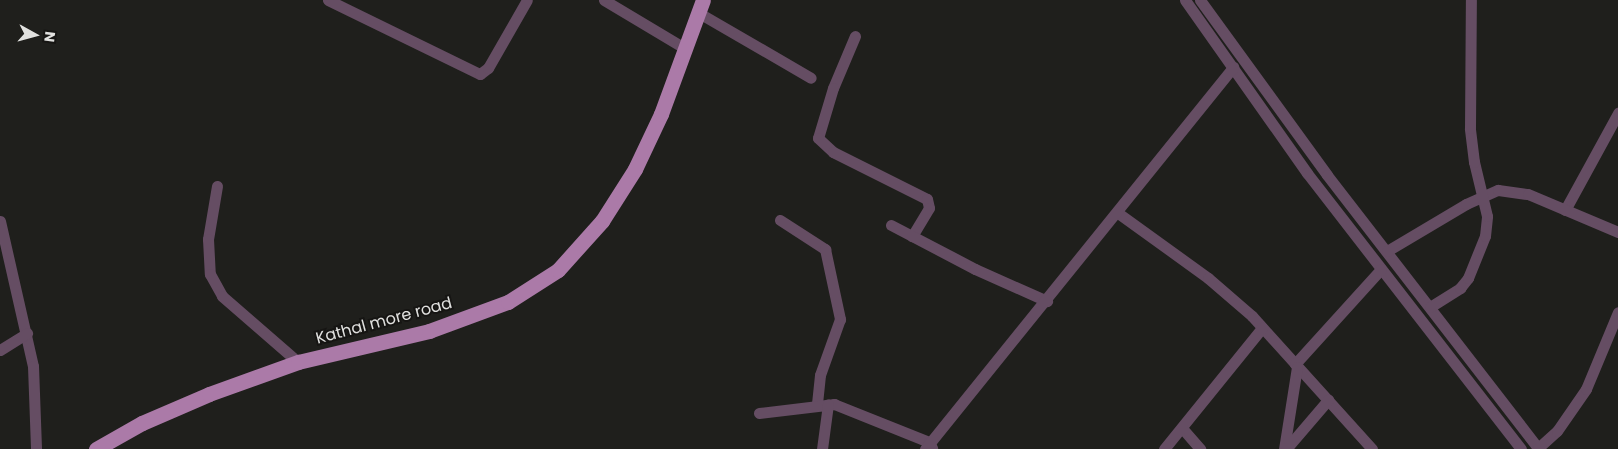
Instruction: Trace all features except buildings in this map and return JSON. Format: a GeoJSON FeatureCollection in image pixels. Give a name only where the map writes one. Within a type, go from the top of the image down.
{"type":"FeatureCollection","features":[{"type":"Feature","properties":{"kind":"main road","name":"Kathal more road"},"geometry":{"type":"LineString","coordinates":[[96,449],[142,423],[209,394],[298,362],[429,330],[508,302],[558,270],[602,221],[635,169],[686,49],[701,7]]}},
{"type":"Feature","properties":{"kind":"street"},"geometry":{"type":"LineString","coordinates":[[328,0],[480,74],[488,68],[527,0]]}},
{"type":"Feature","properties":{"kind":"street"},"geometry":{"type":"LineString","coordinates":[[604,0],[686,49]]}},
{"type":"Feature","properties":{"kind":"street"},"geometry":{"type":"LineString","coordinates":[[1185,0],[1307,173],[1521,449]]}},
{"type":"Feature","properties":{"kind":"street"},"geometry":{"type":"LineString","coordinates":[[1200,0],[1327,176],[1539,449],[1557,431],[1586,389],[1618,312]]}},
{"type":"Feature","properties":{"kind":"street"},"geometry":{"type":"LineString","coordinates":[[1430,307],[1460,288],[1478,260],[1487,216],[1474,162],[1470,128],[1471,0]]}},
{"type":"Feature","properties":{"kind":"street"},"geometry":{"type":"LineString","coordinates":[[701,7],[810,78]]}},
{"type":"Feature","properties":{"kind":"street"},"geometry":{"type":"LineString","coordinates":[[855,36],[830,96],[818,138],[833,152],[927,199],[929,208],[912,236]]}},
{"type":"Feature","properties":{"kind":"street"},"geometry":{"type":"LineString","coordinates":[[759,413],[823,404],[851,408],[929,447],[1118,214],[1233,67]]}},
{"type":"Feature","properties":{"kind":"street"},"geometry":{"type":"LineString","coordinates":[[1566,210],[1618,113]]}},
{"type":"Feature","properties":{"kind":"street"},"geometry":{"type":"LineString","coordinates":[[217,186],[208,240],[210,274],[222,296],[298,362]]}},
{"type":"Feature","properties":{"kind":"street"},"geometry":{"type":"LineString","coordinates":[[1387,251],[1483,195],[1498,190],[1514,190],[1618,232]]}},
{"type":"Feature","properties":{"kind":"street"},"geometry":{"type":"LineString","coordinates":[[1118,214],[1208,278],[1262,328],[1372,449]]}},
{"type":"Feature","properties":{"kind":"street"},"geometry":{"type":"LineString","coordinates":[[780,220],[825,249],[840,319],[822,368],[822,449]]}},
{"type":"Feature","properties":{"kind":"street"},"geometry":{"type":"LineString","coordinates":[[0,221],[33,366],[36,449]]}},
{"type":"Feature","properties":{"kind":"street"},"geometry":{"type":"LineString","coordinates":[[891,225],[975,269],[1047,301]]}},
{"type":"Feature","properties":{"kind":"street"},"geometry":{"type":"LineString","coordinates":[[1285,449],[1296,366],[1381,269]]}},
{"type":"Feature","properties":{"kind":"street"},"geometry":{"type":"LineString","coordinates":[[1164,449],[1262,328]]}},
{"type":"Feature","properties":{"kind":"street"},"geometry":{"type":"LineString","coordinates":[[0,350],[27,333]]}},
{"type":"Feature","properties":{"kind":"street"},"geometry":{"type":"LineString","coordinates":[[1285,449],[1328,400]]}},
{"type":"Feature","properties":{"kind":"street"},"geometry":{"type":"LineString","coordinates":[[1182,428],[1200,449]]}}]}
